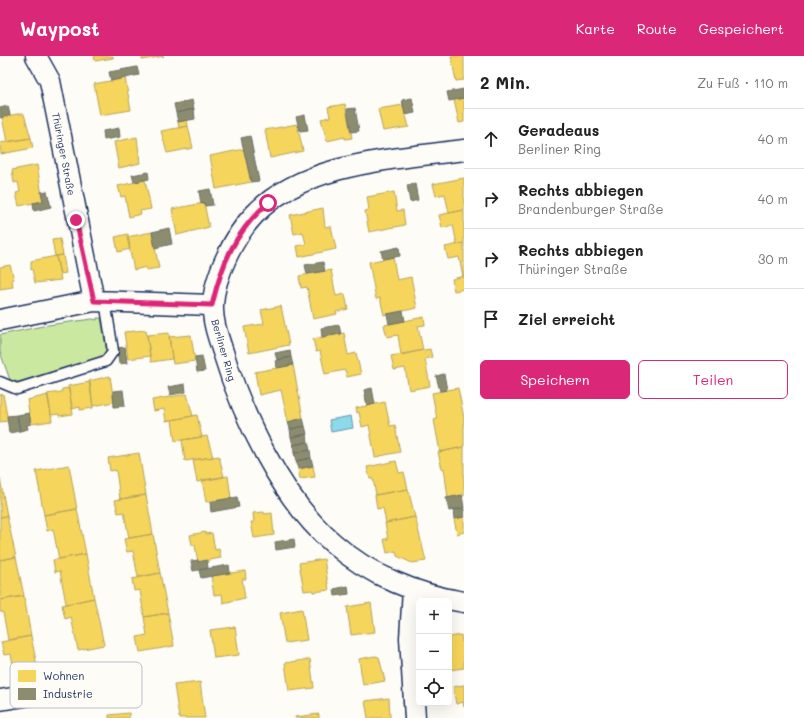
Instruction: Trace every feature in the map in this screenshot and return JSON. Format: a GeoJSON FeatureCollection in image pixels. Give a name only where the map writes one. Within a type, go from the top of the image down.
{"type":"FeatureCollection","features":[{"type":"Feature","properties":{"kind":"street","name":"Thüringer Straße"},"geometry":{"type":"LineString","coordinates":[[36,56],[50,81],[99,301]]}},
{"type":"Feature","properties":{"kind":"street","name":"Berliner Ring"},"geometry":{"type":"LineString","coordinates":[[464,150],[370,162],[300,182],[254,214],[238,236],[220,274],[212,305],[216,328],[230,378],[250,423],[286,490],[312,524],[333,544],[377,573],[412,589],[440,598],[464,602]]}},
{"type":"Feature","properties":{"kind":"street"},"geometry":{"type":"LineString","coordinates":[[0,320],[99,301],[212,305]]}},
{"type":"Feature","properties":{"kind":"street"},"geometry":{"type":"LineString","coordinates":[[412,589],[410,638],[415,718]]}},
{"type":"Feature","properties":{"kind":"street"},"geometry":{"type":"LineString","coordinates":[[0,700],[10,698]]}},
{"type":"Feature","properties":{"kind":"lane"},"geometry":{"type":"LineString","coordinates":[[0,382],[17,389],[106,361],[113,351],[99,301]]}},
{"type":"Feature","properties":{"kind":"green space"},"geometry":{"type":"Polygon","coordinates":[[[97,318],[101,318],[106,348],[105,354],[18,382],[10,380],[0,352],[0,335],[48,325],[92,319],[97,320],[97,318]]]}},
{"type":"Feature","properties":{"kind":"water"},"geometry":{"type":"Polygon","coordinates":[[[351,416],[353,428],[331,432],[329,420],[351,416]]]}},
{"type":"Feature","properties":{"kind":"building: Wohnen"},"geometry":{"type":"Polygon","coordinates":[[[94,56],[113,56],[113,58],[95,61],[94,56]]]}},
{"type":"Feature","properties":{"kind":"building: Wohnen"},"geometry":{"type":"Polygon","coordinates":[[[142,56],[164,56],[142,60],[142,56]]]}},
{"type":"Feature","properties":{"kind":"building: Wohnen"},"geometry":{"type":"Polygon","coordinates":[[[451,56],[464,56],[464,80],[456,81],[451,56]]]}},
{"type":"Feature","properties":{"kind":"building: Wohnen"},"geometry":{"type":"Polygon","coordinates":[[[125,78],[131,110],[100,115],[94,84],[125,78]]]}},
{"type":"Feature","properties":{"kind":"building: Wohnen"},"geometry":{"type":"Polygon","coordinates":[[[464,98],[464,122],[459,123],[454,100],[464,98]]]}},
{"type":"Feature","properties":{"kind":"building: Wohnen"},"geometry":{"type":"Polygon","coordinates":[[[345,104],[352,138],[345,139],[345,137],[327,141],[321,119],[330,117],[328,107],[345,104]]]}},
{"type":"Feature","properties":{"kind":"building: Wohnen"},"geometry":{"type":"Polygon","coordinates":[[[403,105],[409,127],[383,131],[378,109],[403,105]]]}},
{"type":"Feature","properties":{"kind":"building: Wohnen"},"geometry":{"type":"Polygon","coordinates":[[[24,114],[31,138],[7,142],[2,117],[24,114]]]}},
{"type":"Feature","properties":{"kind":"building: Wohnen"},"geometry":{"type":"Polygon","coordinates":[[[187,120],[188,126],[179,128],[178,122],[187,120]]]}},
{"type":"Feature","properties":{"kind":"building: Wohnen"},"geometry":{"type":"Polygon","coordinates":[[[297,124],[303,151],[270,158],[265,130],[297,124]]]}},
{"type":"Feature","properties":{"kind":"building: Wohnen"},"geometry":{"type":"Polygon","coordinates":[[[188,126],[193,148],[167,153],[161,131],[188,126]]]}},
{"type":"Feature","properties":{"kind":"building: Wohnen"},"geometry":{"type":"Polygon","coordinates":[[[137,137],[140,163],[119,168],[114,142],[137,137]]]}},
{"type":"Feature","properties":{"kind":"building: Wohnen"},"geometry":{"type":"Polygon","coordinates":[[[31,138],[33,148],[1,154],[0,143],[31,138]]]}},
{"type":"Feature","properties":{"kind":"building: Wohnen"},"geometry":{"type":"Polygon","coordinates":[[[244,149],[251,182],[216,189],[210,156],[244,149]]]}},
{"type":"Feature","properties":{"kind":"building: Wohnen"},"geometry":{"type":"Polygon","coordinates":[[[37,165],[43,201],[19,206],[16,193],[20,192],[18,182],[14,183],[12,170],[37,165]]]}},
{"type":"Feature","properties":{"kind":"building: Wohnen"},"geometry":{"type":"Polygon","coordinates":[[[464,178],[464,210],[449,213],[445,194],[436,196],[433,184],[464,178]]]}},
{"type":"Feature","properties":{"kind":"building: Wohnen"},"geometry":{"type":"Polygon","coordinates":[[[145,180],[151,209],[140,211],[141,214],[129,217],[125,196],[121,197],[118,186],[145,180]]]}},
{"type":"Feature","properties":{"kind":"building: Wohnen"},"geometry":{"type":"Polygon","coordinates":[[[394,192],[397,211],[403,210],[405,225],[369,232],[365,211],[369,210],[367,197],[394,192]]]}},
{"type":"Feature","properties":{"kind":"building: Wohnen"},"geometry":{"type":"Polygon","coordinates":[[[204,203],[209,227],[177,235],[172,209],[204,203]]]}},
{"type":"Feature","properties":{"kind":"building: Wohnen"},"geometry":{"type":"Polygon","coordinates":[[[323,208],[325,227],[331,226],[336,249],[299,257],[297,246],[306,244],[303,232],[294,234],[290,215],[323,208]]]}},
{"type":"Feature","properties":{"kind":"building: Wohnen"},"geometry":{"type":"Polygon","coordinates":[[[464,210],[464,243],[457,245],[453,225],[442,228],[439,215],[464,210]]]}},
{"type":"Feature","properties":{"kind":"building: Wohnen"},"geometry":{"type":"Polygon","coordinates":[[[152,232],[159,268],[146,270],[146,267],[134,270],[127,237],[152,232]]]}},
{"type":"Feature","properties":{"kind":"building: Wohnen"},"geometry":{"type":"Polygon","coordinates":[[[128,234],[130,249],[118,252],[115,237],[128,234]]]}},
{"type":"Feature","properties":{"kind":"building: Wohnen"},"geometry":{"type":"Polygon","coordinates":[[[60,239],[63,255],[55,256],[52,240],[60,239]]]}},
{"type":"Feature","properties":{"kind":"building: Wohnen"},"geometry":{"type":"Polygon","coordinates":[[[464,243],[463,277],[459,257],[448,259],[445,247],[464,243]]]}},
{"type":"Feature","properties":{"kind":"building: Wohnen"},"geometry":{"type":"Polygon","coordinates":[[[63,255],[66,273],[60,274],[56,256],[63,255]]]}},
{"type":"Feature","properties":{"kind":"building: Wohnen"},"geometry":{"type":"Polygon","coordinates":[[[56,256],[61,280],[35,283],[32,269],[31,270],[31,261],[56,256]]]}},
{"type":"Feature","properties":{"kind":"building: Wohnen"},"geometry":{"type":"Polygon","coordinates":[[[393,257],[397,280],[411,277],[417,308],[384,315],[380,298],[376,299],[369,262],[393,257]]]}},
{"type":"Feature","properties":{"kind":"building: Wohnen"},"geometry":{"type":"Polygon","coordinates":[[[10,265],[14,279],[12,280],[13,287],[0,289],[0,267],[10,265]]]}},
{"type":"Feature","properties":{"kind":"building: Wohnen"},"geometry":{"type":"Polygon","coordinates":[[[331,270],[336,296],[345,294],[348,309],[336,312],[337,314],[313,319],[307,287],[301,288],[299,276],[331,270]]]}},
{"type":"Feature","properties":{"kind":"building: Wohnen"},"geometry":{"type":"Polygon","coordinates":[[[464,276],[464,289],[454,291],[452,279],[464,276]]]}},
{"type":"Feature","properties":{"kind":"building: Wohnen"},"geometry":{"type":"Polygon","coordinates":[[[281,306],[289,345],[249,353],[244,327],[264,324],[261,310],[281,306]]]}},
{"type":"Feature","properties":{"kind":"building: Wohnen"},"geometry":{"type":"Polygon","coordinates":[[[424,317],[425,325],[418,326],[423,350],[401,355],[398,335],[387,337],[384,325],[424,317]]]}},
{"type":"Feature","properties":{"kind":"building: Wohnen"},"geometry":{"type":"Polygon","coordinates":[[[146,330],[150,356],[128,359],[124,332],[146,330]]]}},
{"type":"Feature","properties":{"kind":"building: Wohnen"},"geometry":{"type":"Polygon","coordinates":[[[169,333],[172,359],[151,362],[147,335],[169,333]]]}},
{"type":"Feature","properties":{"kind":"building: Wohnen"},"geometry":{"type":"Polygon","coordinates":[[[344,333],[348,355],[356,353],[361,374],[347,377],[345,370],[325,374],[320,351],[316,352],[313,339],[344,333]]]}},
{"type":"Feature","properties":{"kind":"building: Wohnen"},"geometry":{"type":"Polygon","coordinates":[[[191,335],[195,361],[173,364],[169,337],[191,335]]]}},
{"type":"Feature","properties":{"kind":"building: Wohnen"},"geometry":{"type":"Polygon","coordinates":[[[430,349],[432,357],[425,359],[430,386],[409,390],[405,368],[394,370],[391,356],[430,349]]]}},
{"type":"Feature","properties":{"kind":"building: Wohnen"},"geometry":{"type":"Polygon","coordinates":[[[293,365],[303,418],[288,422],[281,390],[259,395],[255,372],[293,365]]]}},
{"type":"Feature","properties":{"kind":"building: Wohnen"},"geometry":{"type":"Polygon","coordinates":[[[110,376],[114,402],[93,406],[89,381],[110,376]]]}},
{"type":"Feature","properties":{"kind":"building: Wohnen"},"geometry":{"type":"Polygon","coordinates":[[[90,382],[93,408],[80,410],[80,407],[72,409],[68,386],[90,382]]]}},
{"type":"Feature","properties":{"kind":"building: Wohnen"},"geometry":{"type":"Polygon","coordinates":[[[69,388],[73,414],[59,416],[59,414],[51,415],[47,394],[62,392],[62,389],[69,388]]]}},
{"type":"Feature","properties":{"kind":"building: Wohnen"},"geometry":{"type":"Polygon","coordinates":[[[458,388],[464,418],[464,447],[440,452],[434,420],[437,419],[432,393],[458,388]]]}},
{"type":"Feature","properties":{"kind":"building: Wohnen"},"geometry":{"type":"Polygon","coordinates":[[[3,394],[8,421],[0,422],[0,395],[3,394]]]}},
{"type":"Feature","properties":{"kind":"building: Wohnen"},"geometry":{"type":"Polygon","coordinates":[[[187,394],[193,416],[166,421],[164,409],[154,411],[152,400],[187,394]]]}},
{"type":"Feature","properties":{"kind":"building: Wohnen"},"geometry":{"type":"Polygon","coordinates":[[[48,395],[52,421],[31,424],[27,400],[48,395]]]}},
{"type":"Feature","properties":{"kind":"building: Wohnen"},"geometry":{"type":"Polygon","coordinates":[[[385,402],[390,426],[395,425],[400,452],[375,457],[369,425],[362,427],[359,412],[357,413],[356,408],[385,402]]]}},
{"type":"Feature","properties":{"kind":"building: Wohnen"},"geometry":{"type":"Polygon","coordinates":[[[197,415],[202,437],[175,441],[172,420],[197,415]]]}},
{"type":"Feature","properties":{"kind":"building: Wohnen"},"geometry":{"type":"Polygon","coordinates":[[[207,436],[213,457],[185,461],[182,440],[207,436]]]}},
{"type":"Feature","properties":{"kind":"building: Wohnen"},"geometry":{"type":"Polygon","coordinates":[[[464,447],[464,496],[448,498],[444,468],[442,469],[438,452],[464,447]]]}},
{"type":"Feature","properties":{"kind":"building: Wohnen"},"geometry":{"type":"Polygon","coordinates":[[[139,453],[146,495],[120,499],[116,470],[110,471],[108,458],[139,453]]]}},
{"type":"Feature","properties":{"kind":"building: Wohnen"},"geometry":{"type":"Polygon","coordinates":[[[219,456],[224,477],[197,482],[193,460],[219,456]]]}},
{"type":"Feature","properties":{"kind":"building: Wohnen"},"geometry":{"type":"Polygon","coordinates":[[[396,461],[399,473],[404,472],[408,489],[376,495],[373,479],[370,479],[367,467],[396,461]]]}},
{"type":"Feature","properties":{"kind":"building: Wohnen"},"geometry":{"type":"Polygon","coordinates":[[[69,465],[77,509],[44,515],[36,471],[69,465]]]}},
{"type":"Feature","properties":{"kind":"building: Wohnen"},"geometry":{"type":"Polygon","coordinates":[[[313,466],[315,477],[300,479],[298,469],[313,466]]]}},
{"type":"Feature","properties":{"kind":"building: Wohnen"},"geometry":{"type":"Polygon","coordinates":[[[228,476],[231,498],[206,502],[202,480],[228,476]]]}},
{"type":"Feature","properties":{"kind":"building: Wohnen"},"geometry":{"type":"Polygon","coordinates":[[[0,478],[7,516],[0,517],[0,478]]]}},
{"type":"Feature","properties":{"kind":"building: Wohnen"},"geometry":{"type":"Polygon","coordinates":[[[408,489],[415,517],[386,523],[383,508],[377,509],[375,495],[408,489]]]}},
{"type":"Feature","properties":{"kind":"building: Wohnen"},"geometry":{"type":"Polygon","coordinates":[[[146,495],[153,534],[129,538],[124,512],[118,513],[115,500],[146,495]]]}},
{"type":"Feature","properties":{"kind":"building: Wohnen"},"geometry":{"type":"Polygon","coordinates":[[[77,509],[86,554],[59,559],[53,529],[47,531],[44,515],[77,509]]]}},
{"type":"Feature","properties":{"kind":"building: Wohnen"},"geometry":{"type":"Polygon","coordinates":[[[264,512],[264,514],[272,513],[274,535],[254,538],[251,522],[254,522],[253,513],[264,512]]]}},
{"type":"Feature","properties":{"kind":"building: Wohnen"},"geometry":{"type":"Polygon","coordinates":[[[7,516],[16,557],[0,560],[0,517],[7,516]]]}},
{"type":"Feature","properties":{"kind":"building: Wohnen"},"geometry":{"type":"Polygon","coordinates":[[[415,517],[426,561],[412,563],[397,556],[396,551],[387,553],[384,539],[388,539],[385,523],[415,517]]]}},
{"type":"Feature","properties":{"kind":"building: Wohnen"},"geometry":{"type":"Polygon","coordinates":[[[464,517],[464,532],[457,534],[454,519],[464,517]]]}},
{"type":"Feature","properties":{"kind":"building: Wohnen"},"geometry":{"type":"Polygon","coordinates":[[[205,532],[206,534],[212,533],[215,550],[219,549],[221,558],[198,562],[195,545],[192,545],[190,535],[205,532]]]}},
{"type":"Feature","properties":{"kind":"building: Wohnen"},"geometry":{"type":"Polygon","coordinates":[[[153,534],[160,573],[138,577],[133,551],[127,552],[124,539],[153,534]]]}},
{"type":"Feature","properties":{"kind":"building: Wohnen"},"geometry":{"type":"Polygon","coordinates":[[[86,554],[94,598],[66,604],[60,571],[55,572],[53,560],[86,554]]]}},
{"type":"Feature","properties":{"kind":"building: Wohnen"},"geometry":{"type":"Polygon","coordinates":[[[16,557],[24,596],[0,600],[0,560],[16,557]]]}},
{"type":"Feature","properties":{"kind":"building: Wohnen"},"geometry":{"type":"Polygon","coordinates":[[[324,559],[329,590],[313,592],[312,590],[304,591],[299,563],[324,559]]]}},
{"type":"Feature","properties":{"kind":"building: Wohnen"},"geometry":{"type":"Polygon","coordinates":[[[245,571],[246,579],[242,579],[245,598],[223,603],[222,594],[214,595],[211,576],[245,571]]]}},
{"type":"Feature","properties":{"kind":"building: Wohnen"},"geometry":{"type":"Polygon","coordinates":[[[160,573],[168,613],[144,617],[140,590],[134,591],[132,579],[160,573]]]}},
{"type":"Feature","properties":{"kind":"building: Wohnen"},"geometry":{"type":"Polygon","coordinates":[[[24,596],[31,636],[8,640],[3,612],[0,612],[0,600],[24,596]]]}},
{"type":"Feature","properties":{"kind":"building: Wohnen"},"geometry":{"type":"Polygon","coordinates":[[[94,598],[104,645],[78,650],[71,617],[65,619],[62,605],[94,598]]]}},
{"type":"Feature","properties":{"kind":"building: Wohnen"},"geometry":{"type":"Polygon","coordinates":[[[371,603],[375,632],[351,635],[347,607],[371,603]]]}},
{"type":"Feature","properties":{"kind":"building: Wohnen"},"geometry":{"type":"Polygon","coordinates":[[[302,609],[307,640],[285,643],[280,613],[302,609]]]}},
{"type":"Feature","properties":{"kind":"building: Wohnen"},"geometry":{"type":"Polygon","coordinates":[[[168,613],[174,646],[140,652],[137,637],[147,635],[144,617],[168,613]]]}},
{"type":"Feature","properties":{"kind":"building: Wohnen"},"geometry":{"type":"Polygon","coordinates":[[[235,627],[239,655],[214,658],[210,630],[235,627]]]}},
{"type":"Feature","properties":{"kind":"building: Wohnen"},"geometry":{"type":"Polygon","coordinates":[[[461,635],[462,642],[464,642],[464,668],[452,670],[452,636],[461,635]]]}},
{"type":"Feature","properties":{"kind":"building: Wohnen"},"geometry":{"type":"Polygon","coordinates":[[[31,636],[36,662],[12,662],[11,654],[4,655],[1,642],[31,636]]]}},
{"type":"Feature","properties":{"kind":"building: Wohnen"},"geometry":{"type":"Polygon","coordinates":[[[375,656],[379,657],[385,681],[363,685],[359,659],[375,656]]]}},
{"type":"Feature","properties":{"kind":"building: Wohnen"},"geometry":{"type":"Polygon","coordinates":[[[310,659],[314,688],[289,691],[285,663],[310,659]]]}},
{"type":"Feature","properties":{"kind":"building: Wohnen"},"geometry":{"type":"Polygon","coordinates":[[[200,682],[205,718],[179,718],[174,685],[200,682]]]}},
{"type":"Feature","properties":{"kind":"building: Wohnen"},"geometry":{"type":"Polygon","coordinates":[[[464,685],[464,707],[463,702],[456,704],[453,687],[464,685]]]}},
{"type":"Feature","properties":{"kind":"building: Wohnen"},"geometry":{"type":"Polygon","coordinates":[[[389,698],[390,718],[368,718],[365,701],[389,698]]]}},
{"type":"Feature","properties":{"kind":"building: Wohnen"},"geometry":{"type":"Polygon","coordinates":[[[129,713],[129,718],[109,718],[109,715],[129,713]]]}},
{"type":"Feature","properties":{"kind":"building: Wohnen"},"geometry":{"type":"Polygon","coordinates":[[[319,714],[319,718],[295,718],[295,717],[319,714]]]}},
{"type":"Feature","properties":{"kind":"building: Industrie"},"geometry":{"type":"Polygon","coordinates":[[[137,67],[139,75],[111,81],[109,72],[137,67]]]}},
{"type":"Feature","properties":{"kind":"building: Industrie"},"geometry":{"type":"Polygon","coordinates":[[[464,89],[464,98],[449,101],[447,92],[464,89]]]}},
{"type":"Feature","properties":{"kind":"building: Industrie"},"geometry":{"type":"Polygon","coordinates":[[[412,98],[415,113],[405,115],[402,100],[412,98]]]}},
{"type":"Feature","properties":{"kind":"building: Industrie"},"geometry":{"type":"Polygon","coordinates":[[[192,100],[194,109],[176,113],[174,104],[192,100]]]}},
{"type":"Feature","properties":{"kind":"building: Industrie"},"geometry":{"type":"Polygon","coordinates":[[[8,106],[10,115],[0,118],[0,108],[8,106]]]}},
{"type":"Feature","properties":{"kind":"building: Industrie"},"geometry":{"type":"Polygon","coordinates":[[[355,108],[359,131],[351,132],[347,109],[355,108]]]}},
{"type":"Feature","properties":{"kind":"building: Industrie"},"geometry":{"type":"Polygon","coordinates":[[[194,109],[195,119],[178,122],[176,113],[194,109]]]}},
{"type":"Feature","properties":{"kind":"building: Industrie"},"geometry":{"type":"Polygon","coordinates":[[[305,115],[308,130],[300,131],[296,117],[305,115]]]}},
{"type":"Feature","properties":{"kind":"building: Industrie"},"geometry":{"type":"Polygon","coordinates":[[[119,128],[120,137],[104,140],[103,131],[119,128]]]}},
{"type":"Feature","properties":{"kind":"building: Industrie"},"geometry":{"type":"Polygon","coordinates":[[[250,136],[259,181],[251,182],[241,138],[250,136]]]}},
{"type":"Feature","properties":{"kind":"building: Industrie"},"geometry":{"type":"Polygon","coordinates":[[[148,172],[149,179],[134,182],[132,175],[148,172]]]}},
{"type":"Feature","properties":{"kind":"building: Industrie"},"geometry":{"type":"Polygon","coordinates":[[[415,184],[418,200],[410,202],[407,185],[415,184]]]}},
{"type":"Feature","properties":{"kind":"building: Industrie"},"geometry":{"type":"Polygon","coordinates":[[[210,189],[213,205],[205,206],[204,203],[201,204],[199,191],[210,189]]]}},
{"type":"Feature","properties":{"kind":"building: Industrie"},"geometry":{"type":"Polygon","coordinates":[[[47,191],[51,207],[34,211],[33,203],[43,201],[41,192],[47,191]]]}},
{"type":"Feature","properties":{"kind":"building: Industrie"},"geometry":{"type":"Polygon","coordinates":[[[169,228],[172,244],[155,248],[152,232],[169,228]]]}},
{"type":"Feature","properties":{"kind":"building: Industrie"},"geometry":{"type":"Polygon","coordinates":[[[399,247],[400,256],[383,259],[381,251],[399,247]]]}},
{"type":"Feature","properties":{"kind":"building: Industrie"},"geometry":{"type":"Polygon","coordinates":[[[323,262],[325,271],[307,274],[305,265],[323,262]]]}},
{"type":"Feature","properties":{"kind":"building: Industrie"},"geometry":{"type":"Polygon","coordinates":[[[403,311],[405,321],[389,324],[387,314],[403,311]]]}},
{"type":"Feature","properties":{"kind":"building: Industrie"},"geometry":{"type":"Polygon","coordinates":[[[339,325],[341,334],[322,337],[321,328],[339,325]]]}},
{"type":"Feature","properties":{"kind":"building: Industrie"},"geometry":{"type":"Polygon","coordinates":[[[125,347],[127,363],[119,364],[117,348],[125,347]]]}},
{"type":"Feature","properties":{"kind":"building: Industrie"},"geometry":{"type":"Polygon","coordinates":[[[290,350],[291,357],[277,360],[275,353],[290,350]]]}},
{"type":"Feature","properties":{"kind":"building: Industrie"},"geometry":{"type":"Polygon","coordinates":[[[202,356],[205,371],[197,372],[195,357],[202,356]]]}},
{"type":"Feature","properties":{"kind":"building: Industrie"},"geometry":{"type":"Polygon","coordinates":[[[291,357],[293,365],[277,368],[275,361],[291,357]]]}},
{"type":"Feature","properties":{"kind":"building: Industrie"},"geometry":{"type":"Polygon","coordinates":[[[444,374],[447,390],[440,391],[436,376],[444,374]]]}},
{"type":"Feature","properties":{"kind":"building: Industrie"},"geometry":{"type":"Polygon","coordinates":[[[185,384],[186,392],[170,395],[168,387],[185,384]]]}},
{"type":"Feature","properties":{"kind":"building: Industrie"},"geometry":{"type":"Polygon","coordinates":[[[372,388],[375,404],[367,406],[364,390],[372,388]]]}},
{"type":"Feature","properties":{"kind":"building: Industrie"},"geometry":{"type":"Polygon","coordinates":[[[123,390],[125,406],[114,407],[113,391],[123,390]]]}},
{"type":"Feature","properties":{"kind":"building: Industrie"},"geometry":{"type":"Polygon","coordinates":[[[29,413],[31,424],[27,425],[28,429],[20,431],[17,415],[29,413]]]}},
{"type":"Feature","properties":{"kind":"building: Industrie"},"geometry":{"type":"Polygon","coordinates":[[[17,415],[20,431],[9,433],[7,416],[17,415]]]}},
{"type":"Feature","properties":{"kind":"building: Industrie"},"geometry":{"type":"Polygon","coordinates":[[[303,418],[305,426],[290,429],[288,422],[303,418]]]}},
{"type":"Feature","properties":{"kind":"building: Industrie"},"geometry":{"type":"Polygon","coordinates":[[[305,426],[307,434],[291,437],[290,429],[305,426]]]}},
{"type":"Feature","properties":{"kind":"building: Industrie"},"geometry":{"type":"Polygon","coordinates":[[[307,434],[308,442],[293,445],[291,437],[307,434]]]}},
{"type":"Feature","properties":{"kind":"building: Industrie"},"geometry":{"type":"Polygon","coordinates":[[[308,442],[310,450],[294,453],[293,445],[308,442]]]}},
{"type":"Feature","properties":{"kind":"building: Industrie"},"geometry":{"type":"Polygon","coordinates":[[[310,450],[311,458],[296,461],[294,453],[310,450]]]}},
{"type":"Feature","properties":{"kind":"building: Industrie"},"geometry":{"type":"Polygon","coordinates":[[[311,458],[313,466],[298,469],[296,461],[311,458]]]}},
{"type":"Feature","properties":{"kind":"building: Industrie"},"geometry":{"type":"Polygon","coordinates":[[[462,495],[464,508],[449,511],[446,498],[462,495]]]}},
{"type":"Feature","properties":{"kind":"building: Industrie"},"geometry":{"type":"Polygon","coordinates":[[[237,497],[239,507],[211,512],[210,502],[237,497]]]}},
{"type":"Feature","properties":{"kind":"building: Industrie"},"geometry":{"type":"Polygon","coordinates":[[[464,508],[464,517],[454,519],[453,510],[464,508]]]}},
{"type":"Feature","properties":{"kind":"building: Industrie"},"geometry":{"type":"Polygon","coordinates":[[[294,539],[295,547],[276,550],[275,542],[294,539]]]}},
{"type":"Feature","properties":{"kind":"building: Industrie"},"geometry":{"type":"Polygon","coordinates":[[[198,560],[198,562],[207,560],[208,568],[193,571],[191,561],[198,560]]]}},
{"type":"Feature","properties":{"kind":"building: Industrie"},"geometry":{"type":"Polygon","coordinates":[[[229,565],[230,573],[201,578],[199,570],[229,565]]]}},
{"type":"Feature","properties":{"kind":"building: Industrie"},"geometry":{"type":"Polygon","coordinates":[[[348,586],[349,594],[335,596],[334,589],[348,586]]]}},
{"type":"Feature","properties":{"kind":"route"},"geometry":{"type":"LineString","coordinates":[[76,220],[94,301],[212,305],[220,274],[238,236],[254,214],[268,203]]}}]}
